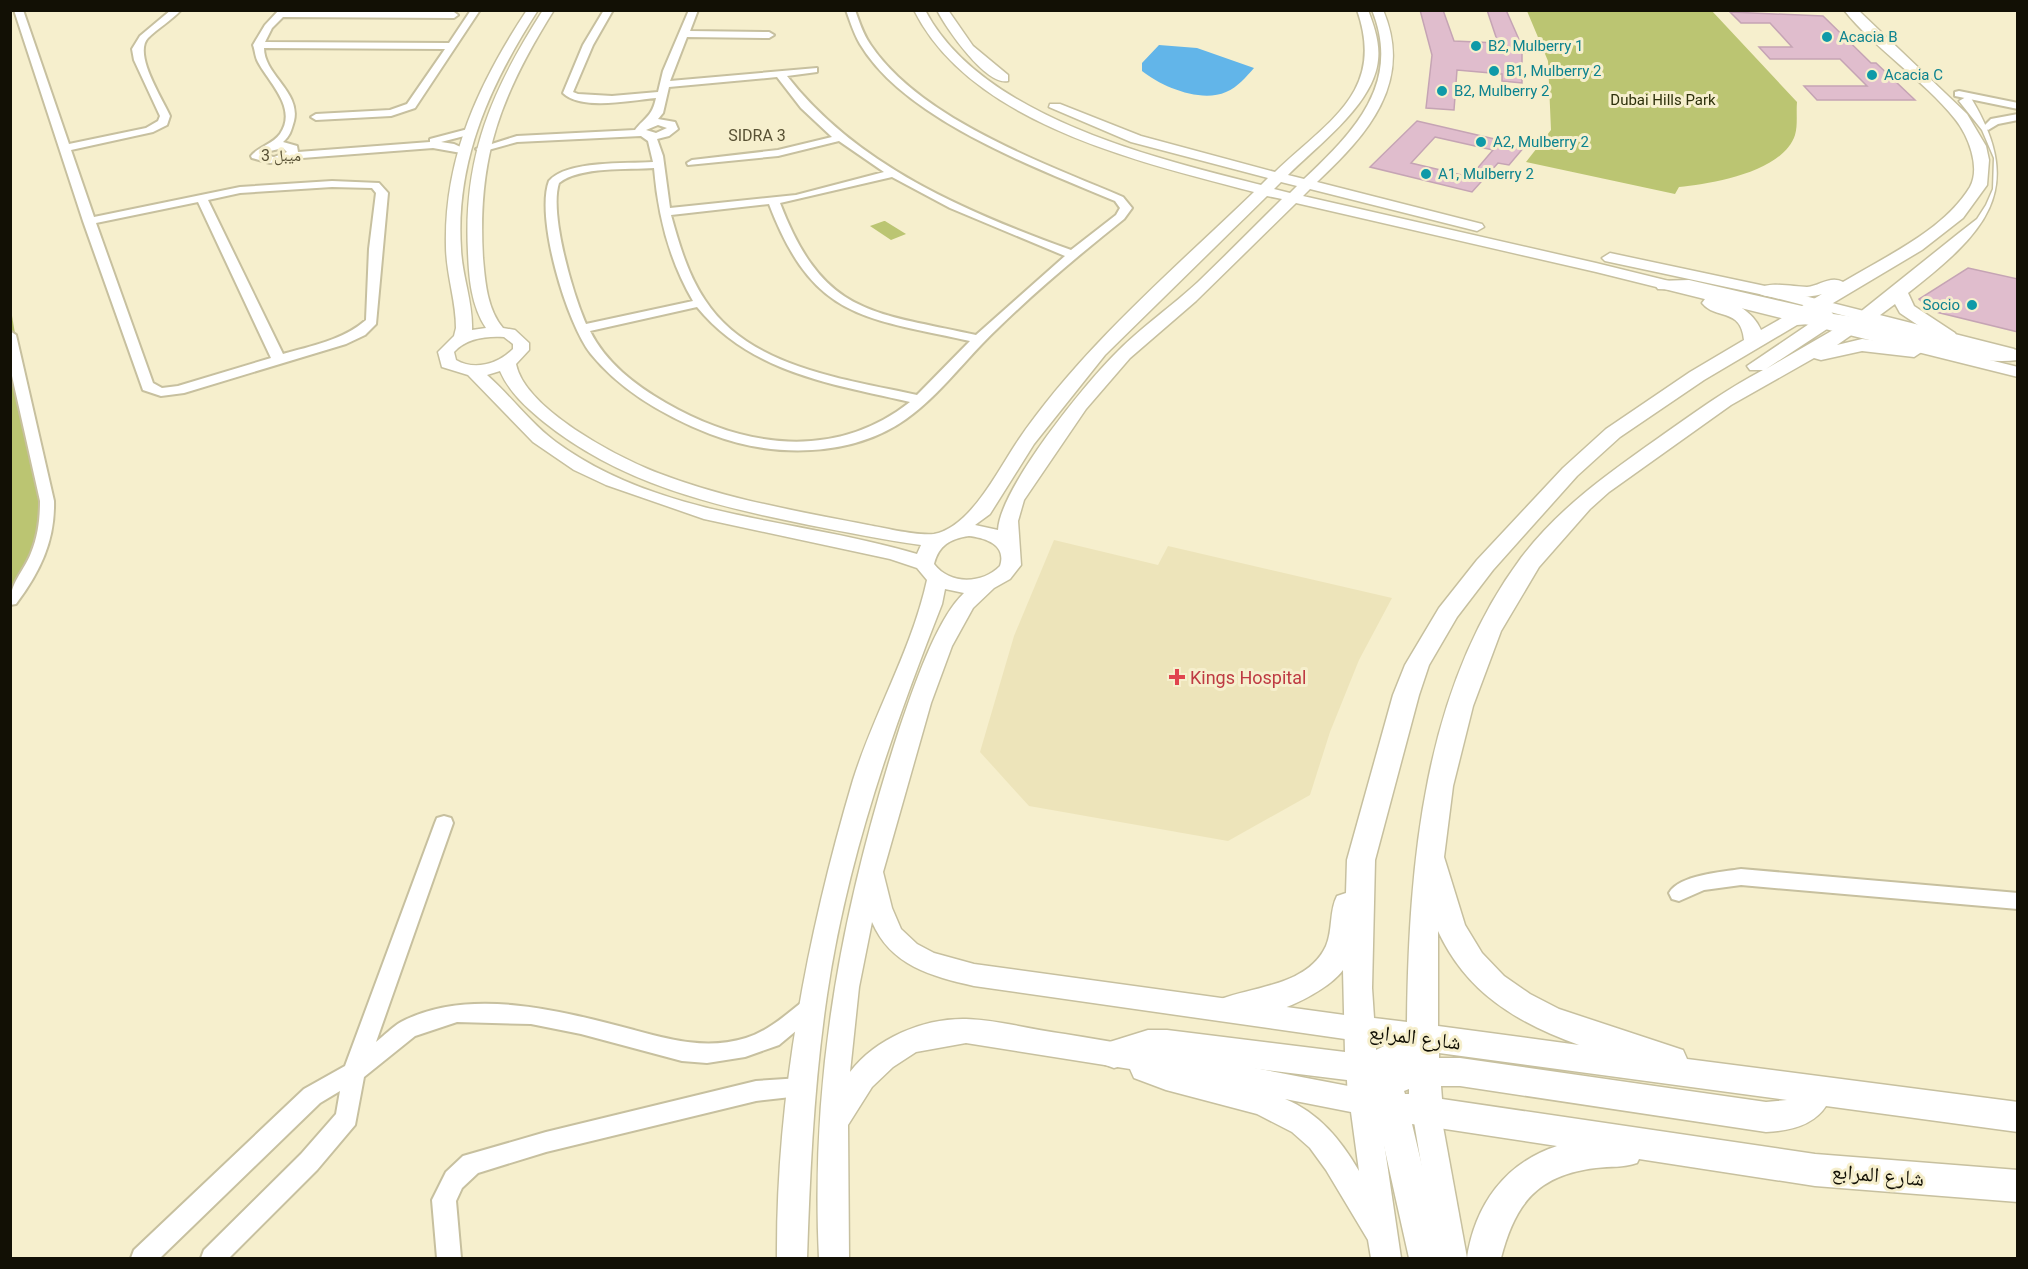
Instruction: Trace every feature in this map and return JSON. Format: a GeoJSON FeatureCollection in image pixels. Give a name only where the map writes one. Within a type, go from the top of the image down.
{"type":"FeatureCollection","features":[{"type":"Feature","properties":{"kind":"main road"},"geometry":{"type":"LineString","coordinates":[[1765,291],[1811,292],[1861,277],[1938,230],[1970,201],[1979,185],[1981,160],[1972,133],[1955,108],[1850,10]]}},
{"type":"Feature","properties":{"kind":"main road"},"geometry":{"type":"LineString","coordinates":[[1232,1008],[1302,987],[1330,964],[1339,949],[1350,886],[1361,860],[1416,665],[1431,638],[1474,578],[1569,472],[1613,434],[1697,376],[1754,344],[1898,290],[1968,235],[1993,209],[1999,198],[2003,164],[1988,127],[1959,94],[1867,10]]}},
{"type":"Feature","properties":{"kind":"main road"},"geometry":{"type":"LineString","coordinates":[[1744,389],[1754,369],[1831,317],[1896,269],[1898,263],[1895,258]]}},
{"type":"Feature","properties":{"kind":"main road"},"geometry":{"type":"LineString","coordinates":[[1796,361],[1861,277]]}},
{"type":"Feature","properties":{"kind":"main road"},"geometry":{"type":"LineString","coordinates":[[1664,285],[1689,285],[2017,361]]}},
{"type":"Feature","properties":{"kind":"main road"},"geometry":{"type":"LineString","coordinates":[[1664,285],[1738,313],[1750,324],[1754,344]]}},
{"type":"Feature","properties":{"kind":"main road"},"geometry":{"type":"LineString","coordinates":[[1898,290],[1906,309],[1948,337]]}},
{"type":"Feature","properties":{"kind":"main road"},"geometry":{"type":"LineString","coordinates":[[1426,1258],[1391,1083],[1421,1038],[1425,892],[1429,851],[1449,747],[1463,697],[1480,652],[1522,572],[1550,536],[1583,503],[1708,412],[1744,389],[1796,361],[1851,346],[1875,346],[1924,352]]}},
{"type":"Feature","properties":{"kind":"main road"},"geometry":{"type":"LineString","coordinates":[[1429,851],[1454,932],[1463,950],[1476,968],[1510,998],[1558,1023],[1737,1081]]}},
{"type":"Feature","properties":{"kind":"main road"},"geometry":{"type":"LineString","coordinates":[[1361,860],[1370,883],[1374,908],[1367,1031]]}},
{"type":"Feature","properties":{"kind":"main road","name":"شارع المرابع"},"geometry":{"type":"LineString","coordinates":[[1367,1031],[1489,1045],[1737,1081],[1818,1089],[2018,1117]]}},
{"type":"Feature","properties":{"kind":"main road","name":"شارع المرابع"},"geometry":{"type":"LineString","coordinates":[[1367,1031],[1391,1083],[1723,1156],[1827,1171],[2018,1186]]}},
{"type":"Feature","properties":{"kind":"main road"},"geometry":{"type":"LineString","coordinates":[[1114,1054],[1148,1044],[1167,1044],[1391,1083],[1460,1072],[1766,1117],[1785,1117],[1801,1112],[1812,1102],[1818,1089]]}},
{"type":"Feature","properties":{"kind":"main road"},"geometry":{"type":"LineString","coordinates":[[1484,1258],[1487,1239],[1496,1215],[1509,1194],[1528,1176],[1549,1163],[1572,1155],[1611,1151],[1723,1156]]}},
{"type":"Feature","properties":{"kind":"street"},"geometry":{"type":"LineString","coordinates":[[18,10],[89,221],[148,387],[160,392],[179,390],[351,337],[372,321],[375,249],[381,190],[375,185],[362,183],[261,184],[89,221]]}},
{"type":"Feature","properties":{"kind":"street"},"geometry":{"type":"LineString","coordinates":[[64,148],[149,130],[163,123],[165,116],[139,60],[137,49],[143,38],[177,10]]}},
{"type":"Feature","properties":{"kind":"street"},"geometry":{"type":"LineString","coordinates":[[316,117],[391,113],[406,109],[413,103],[449,46],[476,10]]}},
{"type":"Feature","properties":{"kind":"street"},"geometry":{"type":"LineString","coordinates":[[462,338],[464,325],[453,248],[453,215],[463,153],[468,132],[487,84],[534,10]]}},
{"type":"Feature","properties":{"kind":"street"},"geometry":{"type":"LineString","coordinates":[[498,332],[483,311],[475,244],[476,183],[481,149],[511,71],[549,10]]}},
{"type":"Feature","properties":{"kind":"street"},"geometry":{"type":"LineString","coordinates":[[609,10],[588,45],[568,93],[574,98],[586,99],[814,70]]}},
{"type":"Feature","properties":{"kind":"street"},"geometry":{"type":"LineString","coordinates":[[487,130],[519,136],[645,130],[658,113],[663,90],[694,10]]}},
{"type":"Feature","properties":{"kind":"street"},"geometry":{"type":"LineString","coordinates":[[657,165],[572,172],[554,182],[556,240],[567,288],[583,329],[594,349],[632,387],[690,420],[746,441],[795,446],[847,440],[890,424],[920,400],[979,339],[1124,212],[1124,203],[987,140],[927,104],[896,79],[873,54],[855,28],[850,10]]}},
{"type":"Feature","properties":{"kind":"street"},"geometry":{"type":"LineString","coordinates":[[919,10],[928,28],[952,55],[1006,97],[1077,133],[1156,162],[1192,172],[1389,206],[1765,291],[1924,352],[2017,361]]}},
{"type":"Feature","properties":{"kind":"street"},"geometry":{"type":"LineString","coordinates":[[942,10],[954,33],[966,46],[984,63],[1019,87]]}},
{"type":"Feature","properties":{"kind":"street"},"geometry":{"type":"LineString","coordinates":[[473,371],[528,429],[551,447],[610,480],[665,502],[702,513],[882,551],[930,571],[958,586],[982,585],[996,580],[1011,566],[1012,553],[1009,546],[1007,518],[1011,505],[1055,439],[1124,355],[1192,296],[1250,239],[1314,144],[1359,95],[1372,64],[1371,34],[1362,10]]}},
{"type":"Feature","properties":{"kind":"street"},"geometry":{"type":"LineString","coordinates":[[792,1258],[801,1088],[830,916],[862,791],[885,721],[932,604],[930,571],[924,555],[945,536],[983,510],[1026,442],[1099,351],[1136,313],[1231,224],[1285,187],[1323,169],[1364,122],[1383,86],[1388,71],[1389,47],[1377,10]]}},
{"type":"Feature","properties":{"kind":"street"},"geometry":{"type":"LineString","coordinates":[[454,15],[282,12],[265,30],[258,45],[261,59],[289,106],[291,118],[287,149],[266,172],[262,160],[256,154],[271,146],[287,149],[439,145],[463,153]]}},
{"type":"Feature","properties":{"kind":"street"},"geometry":{"type":"LineString","coordinates":[[683,34],[769,35]]}},
{"type":"Feature","properties":{"kind":"street"},"geometry":{"type":"LineString","coordinates":[[258,45],[449,46]]}},
{"type":"Feature","properties":{"kind":"street"},"geometry":{"type":"LineString","coordinates":[[781,75],[804,107],[839,138],[894,173],[981,219],[1073,255]]}},
{"type":"Feature","properties":{"kind":"street"},"geometry":{"type":"LineString","coordinates":[[1959,94],[2018,107]]}},
{"type":"Feature","properties":{"kind":"street"},"geometry":{"type":"LineString","coordinates":[[1045,101],[1136,139],[1225,164],[1346,211]]}},
{"type":"Feature","properties":{"kind":"street"},"geometry":{"type":"LineString","coordinates":[[2018,107],[1995,109],[2001,113],[2018,116]]}},
{"type":"Feature","properties":{"kind":"street"},"geometry":{"type":"LineString","coordinates":[[658,113],[666,128]]}},
{"type":"Feature","properties":{"kind":"street"},"geometry":{"type":"LineString","coordinates":[[1988,127],[2001,119],[2018,116]]}},
{"type":"Feature","properties":{"kind":"street"},"geometry":{"type":"LineString","coordinates":[[1285,187],[1333,136],[1335,123]]}},
{"type":"Feature","properties":{"kind":"street"},"geometry":{"type":"LineString","coordinates":[[481,149],[510,140],[544,138],[560,140],[666,128]]}},
{"type":"Feature","properties":{"kind":"street"},"geometry":{"type":"LineString","coordinates":[[666,128],[657,146],[657,165],[665,212],[681,263],[700,303],[721,328],[774,360],[823,376],[920,400]]}},
{"type":"Feature","properties":{"kind":"street"},"geometry":{"type":"LineString","coordinates":[[645,130],[657,146]]}},
{"type":"Feature","properties":{"kind":"street"},"geometry":{"type":"LineString","coordinates":[[287,149],[441,140],[468,132]]}},
{"type":"Feature","properties":{"kind":"street"},"geometry":{"type":"LineString","coordinates":[[693,163],[778,153],[839,138]]}},
{"type":"Feature","properties":{"kind":"street"},"geometry":{"type":"LineString","coordinates":[[1225,164],[1274,163],[1284,160],[1300,148],[1314,144]]}},
{"type":"Feature","properties":{"kind":"street"},"geometry":{"type":"LineString","coordinates":[[1156,162],[1172,160],[1415,217],[1437,218]]}},
{"type":"Feature","properties":{"kind":"street"},"geometry":{"type":"LineString","coordinates":[[1323,169],[1334,183],[1375,198],[1389,206]]}},
{"type":"Feature","properties":{"kind":"street"},"geometry":{"type":"LineString","coordinates":[[1192,172],[1231,189],[1236,194],[1239,201],[1231,224]]}},
{"type":"Feature","properties":{"kind":"street"},"geometry":{"type":"LineString","coordinates":[[665,212],[774,202],[837,190],[894,173]]}},
{"type":"Feature","properties":{"kind":"street"},"geometry":{"type":"LineString","coordinates":[[201,196],[279,360]]}},
{"type":"Feature","properties":{"kind":"street"},"geometry":{"type":"LineString","coordinates":[[774,202],[809,270],[826,290],[841,301],[886,318],[979,339]]}},
{"type":"Feature","properties":{"kind":"street"},"geometry":{"type":"LineString","coordinates":[[1250,239],[1264,234],[1294,211],[1311,208],[1346,211],[1664,285]]}},
{"type":"Feature","properties":{"kind":"street"},"geometry":{"type":"LineString","coordinates":[[583,329],[700,303]]}},
{"type":"Feature","properties":{"kind":"street"},"geometry":{"type":"LineString","coordinates":[[1831,317],[1948,337],[2017,361]]}},
{"type":"Feature","properties":{"kind":"street"},"geometry":{"type":"LineString","coordinates":[[498,332],[517,338],[521,343],[521,350],[507,363],[473,371],[453,367],[445,358],[449,347],[462,338],[498,332]]}},
{"type":"Feature","properties":{"kind":"street"},"geometry":{"type":"LineString","coordinates":[[10,335],[49,519],[38,559],[10,600]]}},
{"type":"Feature","properties":{"kind":"street"},"geometry":{"type":"LineString","coordinates":[[507,363],[515,382],[545,414],[579,440],[633,470],[674,486],[766,511],[896,536],[945,536],[974,531],[992,534],[1009,546]]}},
{"type":"Feature","properties":{"kind":"street"},"geometry":{"type":"LineString","coordinates":[[834,1258],[831,1192],[833,1124],[846,988],[872,867],[902,759],[934,666],[959,610],[982,585]]}},
{"type":"Feature","properties":{"kind":"street"},"geometry":{"type":"LineString","coordinates":[[213,1258],[309,1162],[347,1118],[354,1072],[444,823]]}},
{"type":"Feature","properties":{"kind":"street"},"geometry":{"type":"LineString","coordinates":[[872,867],[882,921],[892,937],[907,951],[925,961],[1000,978],[1232,1008],[1367,1031]]}},
{"type":"Feature","properties":{"kind":"street"},"geometry":{"type":"LineString","coordinates":[[1679,893],[1701,883],[1741,878],[2018,901]]}},
{"type":"Feature","properties":{"kind":"street"},"geometry":{"type":"LineString","coordinates":[[143,1258],[312,1096],[354,1072],[408,1029],[457,1013],[531,1015],[580,1025],[682,1052],[706,1054],[745,1048],[771,1038],[815,1003]]}},
{"type":"Feature","properties":{"kind":"street"},"geometry":{"type":"LineString","coordinates":[[833,1124],[862,1078],[883,1058],[908,1042],[932,1035],[966,1030],[1114,1054],[1172,1080],[1265,1104],[1301,1123],[1319,1137],[1330,1151],[1384,1247]]}},
{"type":"Feature","properties":{"kind":"street"},"geometry":{"type":"LineString","coordinates":[[1384,1247],[1391,1083]]}},
{"type":"Feature","properties":{"kind":"street"},"geometry":{"type":"LineString","coordinates":[[1391,1083],[1452,1258]]}},
{"type":"Feature","properties":{"kind":"street"},"geometry":{"type":"LineString","coordinates":[[449,1258],[444,1200],[454,1180],[471,1164],[546,1142],[756,1091],[801,1088]]}},
{"type":"Feature","properties":{"kind":"shaded area","name":"Kings Hospital"},"geometry":{"type":"Polygon","coordinates":[[[1054,540],[1158,565],[1168,546],[1392,598],[1359,660],[1330,732],[1310,795],[1228,841],[1029,806],[980,752],[1014,636],[1054,540]]]}},
{"type":"Feature","properties":{"kind":"green space","name":"Dubai Hills Park"},"geometry":{"type":"Polygon","coordinates":[[[1527,11],[1712,11],[1797,102],[1795,135],[1788,148],[1762,167],[1727,179],[1679,187],[1675,194],[1526,162],[1551,130],[1548,61],[1527,11]]]}},
{"type":"Feature","properties":{"kind":"green space"},"geometry":{"type":"Polygon","coordinates":[[[885,221],[906,234],[891,240],[870,226],[885,221]]]}},
{"type":"Feature","properties":{"kind":"green space"},"geometry":{"type":"Polygon","coordinates":[[[10,304],[46,516],[11,607],[10,304]]]}},
{"type":"Feature","properties":{"kind":"water"},"geometry":{"type":"Polygon","coordinates":[[[1159,45],[1197,48],[1254,68],[1238,85],[1226,92],[1205,96],[1182,92],[1160,83],[1142,71],[1142,63],[1159,45]]]}},
{"type":"Feature","properties":{"kind":"building"},"geometry":{"type":"Polygon","coordinates":[[[1420,10],[1443,10],[1454,41],[1498,43],[1487,10],[1506,10],[1525,53],[1522,53],[1522,83],[1502,81],[1502,74],[1457,70],[1454,110],[1426,108],[1432,55],[1420,10]]]}},
{"type":"Feature","properties":{"kind":"building"},"geometry":{"type":"Polygon","coordinates":[[[1730,12],[1823,16],[1871,63],[1876,63],[1915,100],[1817,100],[1804,86],[1867,86],[1840,59],[1770,59],[1759,47],[1792,47],[1770,23],[1741,23],[1730,12]]]}},
{"type":"Feature","properties":{"kind":"building"},"geometry":{"type":"Polygon","coordinates":[[[1417,121],[1525,146],[1509,165],[1498,163],[1472,192],[1370,167],[1417,121]],[[1435,137],[1411,163],[1470,177],[1493,150],[1435,137]]]}},
{"type":"Feature","properties":{"kind":"building","name":"Socio"},"geometry":{"type":"Polygon","coordinates":[[[1968,268],[2018,279],[2018,332],[1932,311],[1919,299],[1968,268]]]}},
{"type":"Feature","properties":{"kind":"place","name":"Acacia B"},"geometry":{"type":"Point","coordinates":[1827,37]}},
{"type":"Feature","properties":{"kind":"place","name":"B2, Mulberry 1"},"geometry":{"type":"Point","coordinates":[1476,46]}},
{"type":"Feature","properties":{"kind":"place","name":"B1, Mulberry 2"},"geometry":{"type":"Point","coordinates":[1494,71]}},
{"type":"Feature","properties":{"kind":"place","name":"Acacia C"},"geometry":{"type":"Point","coordinates":[1872,75]}},
{"type":"Feature","properties":{"kind":"place","name":"B2, Mulberry 2"},"geometry":{"type":"Point","coordinates":[1442,91]}},
{"type":"Feature","properties":{"kind":"place","name":"A2, Mulberry 2"},"geometry":{"type":"Point","coordinates":[1481,142]}},
{"type":"Feature","properties":{"kind":"place","name":"A1, Mulberry 2"},"geometry":{"type":"Point","coordinates":[1426,174]}},
{"type":"Feature","properties":{"kind":"place","name":"Socio"},"geometry":{"type":"Point","coordinates":[1972,305]}},
{"type":"Feature","properties":{"kind":"place","name":"Kings Hospital"},"geometry":{"type":"Point","coordinates":[1177,677]}},
{"type":"Feature","properties":{"kind":"district","name":"SIDRA 3"},"geometry":{"type":"Point","coordinates":[757,135]}},
{"type":"Feature","properties":{"kind":"district","name":"ميبل 3"},"geometry":{"type":"Point","coordinates":[281,155]}}]}
